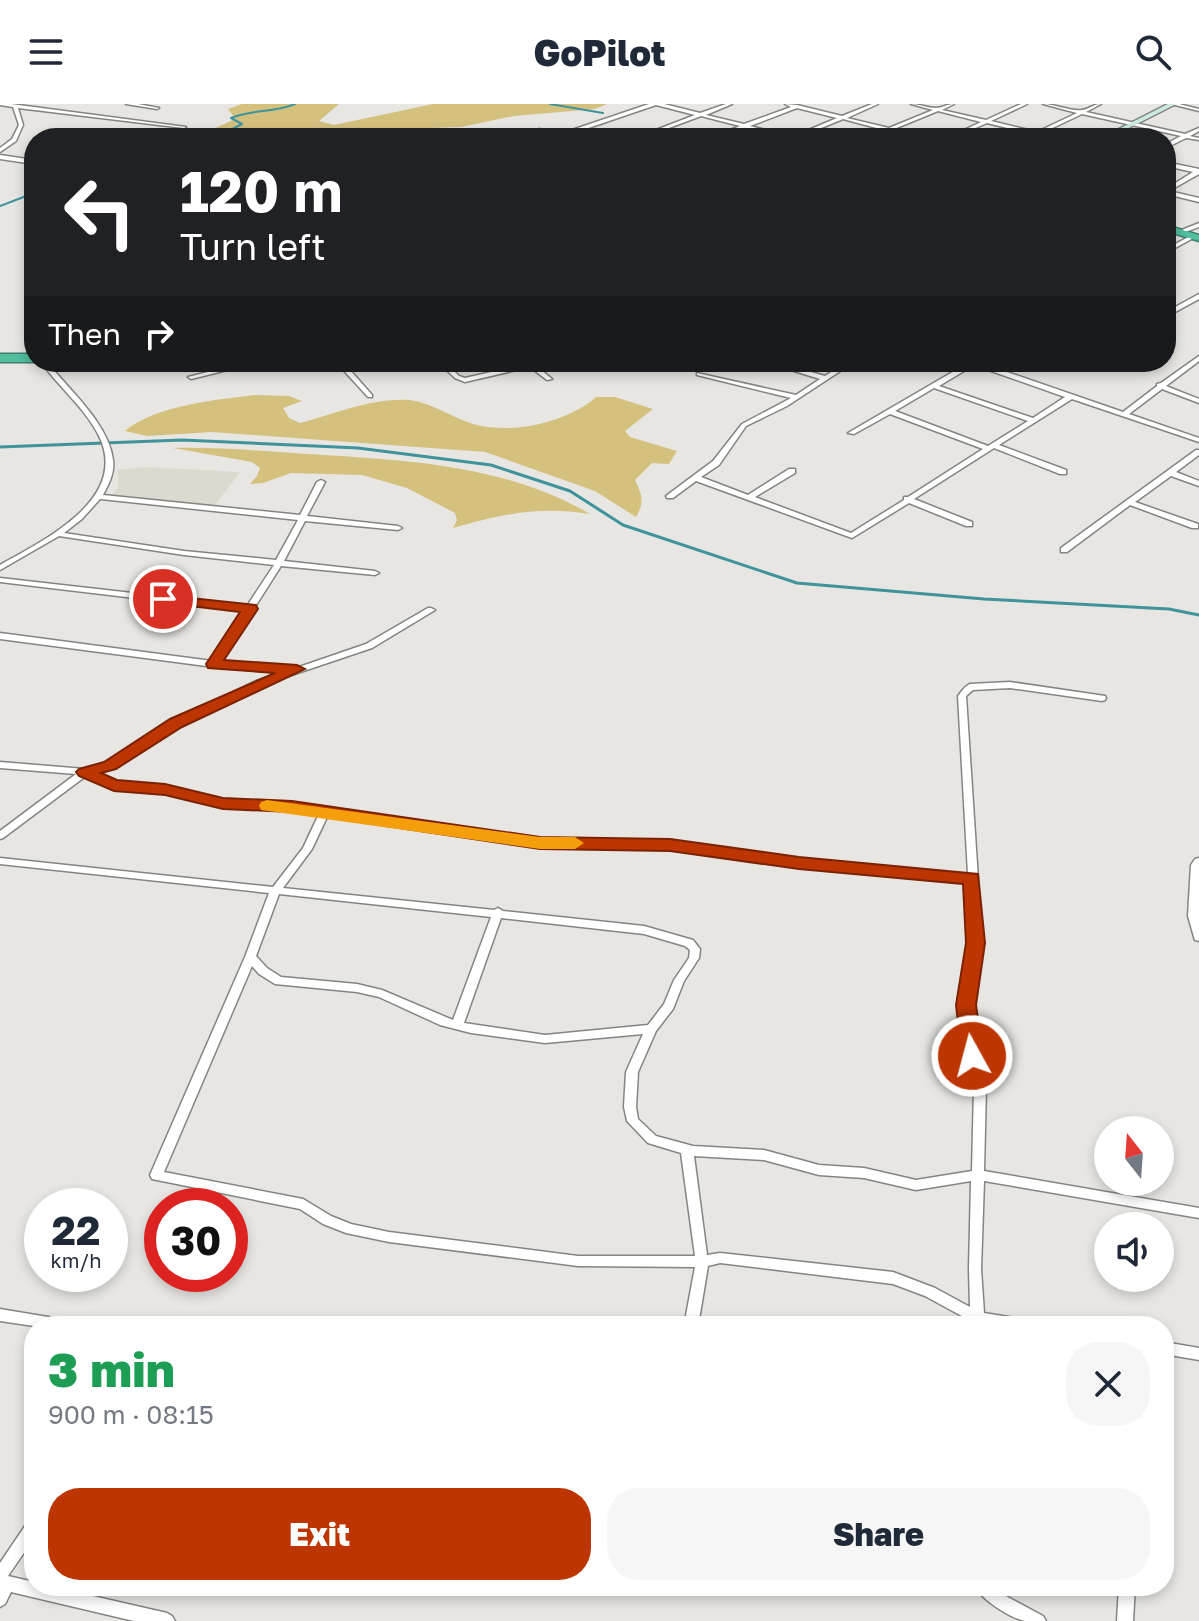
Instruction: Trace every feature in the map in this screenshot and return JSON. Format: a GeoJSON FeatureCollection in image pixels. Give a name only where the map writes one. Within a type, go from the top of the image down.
{"type":"FeatureCollection","features":[{"type":"Feature","properties":{"kind":"highway"},"geometry":{"type":"LineString","coordinates":[[1176,231],[1197,233]]}},
{"type":"Feature","properties":{"kind":"highway"},"geometry":{"type":"LineString","coordinates":[[0,358],[24,358]]}},
{"type":"Feature","properties":{"kind":"street"},"geometry":{"type":"LineString","coordinates":[[0,104],[184,127]]}},
{"type":"Feature","properties":{"kind":"street"},"geometry":{"type":"LineString","coordinates":[[128,104],[157,108]]}},
{"type":"Feature","properties":{"kind":"street"},"geometry":{"type":"LineString","coordinates":[[586,128],[656,104],[753,128]]}},
{"type":"Feature","properties":{"kind":"street"},"geometry":{"type":"LineString","coordinates":[[664,128],[730,104]]}},
{"type":"Feature","properties":{"kind":"street"},"geometry":{"type":"LineString","coordinates":[[787,104],[885,128]]}},
{"type":"Feature","properties":{"kind":"street"},"geometry":{"type":"LineString","coordinates":[[817,128],[876,104]]}},
{"type":"Feature","properties":{"kind":"street"},"geometry":{"type":"LineString","coordinates":[[913,104],[1013,128]]}},
{"type":"Feature","properties":{"kind":"street"},"geometry":{"type":"LineString","coordinates":[[892,128],[952,104]]}},
{"type":"Feature","properties":{"kind":"street"},"geometry":{"type":"LineString","coordinates":[[971,128],[1025,104]]}},
{"type":"Feature","properties":{"kind":"street"},"geometry":{"type":"LineString","coordinates":[[1045,104],[1150,128]]}},
{"type":"Feature","properties":{"kind":"street"},"geometry":{"type":"LineString","coordinates":[[1049,128],[1099,104]]}},
{"type":"Feature","properties":{"kind":"street"},"geometry":{"type":"LineString","coordinates":[[1124,128],[1173,104],[1199,110]]}},
{"type":"Feature","properties":{"kind":"street"},"geometry":{"type":"LineString","coordinates":[[740,128],[799,105]]}},
{"type":"Feature","properties":{"kind":"street"},"geometry":{"type":"LineString","coordinates":[[0,150],[14,140],[21,125],[15,106]]}},
{"type":"Feature","properties":{"kind":"street"},"geometry":{"type":"LineString","coordinates":[[1176,141],[1199,129]]}},
{"type":"Feature","properties":{"kind":"street"},"geometry":{"type":"LineString","coordinates":[[1176,134],[1199,139]]}},
{"type":"Feature","properties":{"kind":"street"},"geometry":{"type":"LineString","coordinates":[[0,138],[14,140]]}},
{"type":"Feature","properties":{"kind":"street"},"geometry":{"type":"LineString","coordinates":[[0,157],[24,161]]}},
{"type":"Feature","properties":{"kind":"street"},"geometry":{"type":"LineString","coordinates":[[1176,166],[1199,171]]}},
{"type":"Feature","properties":{"kind":"street"},"geometry":{"type":"LineString","coordinates":[[1176,186],[1199,171]]}},
{"type":"Feature","properties":{"kind":"street"},"geometry":{"type":"LineString","coordinates":[[1187,179],[1199,182]]}},
{"type":"Feature","properties":{"kind":"street"},"geometry":{"type":"LineString","coordinates":[[1176,194],[1199,200]]}},
{"type":"Feature","properties":{"kind":"street"},"geometry":{"type":"LineString","coordinates":[[1176,245],[1197,233]]}},
{"type":"Feature","properties":{"kind":"street"},"geometry":{"type":"LineString","coordinates":[[1176,309],[1199,296]]}},
{"type":"Feature","properties":{"kind":"street"},"geometry":{"type":"LineString","coordinates":[[1124,414],[1199,358]]}},
{"type":"Feature","properties":{"kind":"street"},"geometry":{"type":"LineString","coordinates":[[0,568],[58,534],[101,497],[110,473],[107,444],[52,372]]}},
{"type":"Feature","properties":{"kind":"street"},"geometry":{"type":"LineString","coordinates":[[191,377],[213,372]]}},
{"type":"Feature","properties":{"kind":"street"},"geometry":{"type":"LineString","coordinates":[[348,372],[370,396]]}},
{"type":"Feature","properties":{"kind":"street"},"geometry":{"type":"LineString","coordinates":[[452,372],[465,380],[495,372]]}},
{"type":"Feature","properties":{"kind":"street"},"geometry":{"type":"LineString","coordinates":[[540,372],[549,379]]}},
{"type":"Feature","properties":{"kind":"street"},"geometry":{"type":"LineString","coordinates":[[803,372],[824,378]]}},
{"type":"Feature","properties":{"kind":"street"},"geometry":{"type":"LineString","coordinates":[[670,496],[716,463],[744,425],[834,372]]}},
{"type":"Feature","properties":{"kind":"street"},"geometry":{"type":"LineString","coordinates":[[852,433],[957,372]]}},
{"type":"Feature","properties":{"kind":"street"},"geometry":{"type":"LineString","coordinates":[[1002,372],[1199,440]]}},
{"type":"Feature","properties":{"kind":"street"},"geometry":{"type":"LineString","coordinates":[[699,374],[796,397]]}},
{"type":"Feature","properties":{"kind":"street"},"geometry":{"type":"LineString","coordinates":[[1159,385],[1199,401]]}},
{"type":"Feature","properties":{"kind":"street"},"geometry":{"type":"LineString","coordinates":[[934,386],[1033,420]]}},
{"type":"Feature","properties":{"kind":"street"},"geometry":{"type":"LineString","coordinates":[[696,478],[848,536],[859,534],[907,499],[1071,396]]}},
{"type":"Feature","properties":{"kind":"street"},"geometry":{"type":"LineString","coordinates":[[889,411],[1063,472]]}},
{"type":"Feature","properties":{"kind":"street"},"geometry":{"type":"LineString","coordinates":[[1064,550],[1128,502],[1173,474],[1199,452]]}},
{"type":"Feature","properties":{"kind":"street"},"geometry":{"type":"LineString","coordinates":[[748,498],[792,471]]}},
{"type":"Feature","properties":{"kind":"street"},"geometry":{"type":"LineString","coordinates":[[1173,474],[1199,484]]}},
{"type":"Feature","properties":{"kind":"street"},"geometry":{"type":"LineString","coordinates":[[214,664],[280,561],[321,482]]}},
{"type":"Feature","properties":{"kind":"street"},"geometry":{"type":"LineString","coordinates":[[101,497],[398,528]]}},
{"type":"Feature","properties":{"kind":"street"},"geometry":{"type":"LineString","coordinates":[[907,499],[969,524]]}},
{"type":"Feature","properties":{"kind":"street"},"geometry":{"type":"LineString","coordinates":[[1128,502],[1195,526]]}},
{"type":"Feature","properties":{"kind":"street"},"geometry":{"type":"LineString","coordinates":[[58,534],[184,553],[375,573]]}},
{"type":"Feature","properties":{"kind":"street"},"geometry":{"type":"LineString","coordinates":[[0,580],[250,609]]}},
{"type":"Feature","properties":{"kind":"street"},"geometry":{"type":"LineString","coordinates":[[0,836],[85,772],[110,765],[200,711],[259,683],[377,642],[431,610]]}},
{"type":"Feature","properties":{"kind":"street"},"geometry":{"type":"LineString","coordinates":[[0,636],[214,664],[297,669]]}},
{"type":"Feature","properties":{"kind":"street"},"geometry":{"type":"LineString","coordinates":[[978,1316],[975,1269],[980,1087],[972,1056],[966,1005],[975,943],[962,696],[965,690],[977,685],[1010,685],[1102,698]]}},
{"type":"Feature","properties":{"kind":"street"},"geometry":{"type":"LineString","coordinates":[[0,765],[85,772],[114,785],[165,790],[223,803],[325,812],[540,843],[670,845],[799,863],[972,878]]}},
{"type":"Feature","properties":{"kind":"street"},"geometry":{"type":"LineString","coordinates":[[325,812],[307,849],[275,892],[156,1175],[303,1204],[327,1220],[350,1229],[389,1237],[578,1261],[702,1262],[720,1258],[893,1278],[930,1292],[968,1316]]}},
{"type":"Feature","properties":{"kind":"street"},"geometry":{"type":"LineString","coordinates":[[0,861],[396,905],[498,912],[644,930],[689,943],[695,949],[694,958],[679,980],[669,1006],[651,1029],[632,1072],[630,1107],[633,1121],[652,1140],[687,1150],[764,1155],[819,1170],[864,1173],[916,1185],[978,1175],[1199,1213]]}},
{"type":"Feature","properties":{"kind":"street"},"geometry":{"type":"LineString","coordinates":[[1199,861],[1196,865],[1199,937]]}},
{"type":"Feature","properties":{"kind":"street"},"geometry":{"type":"LineString","coordinates":[[457,1026],[498,912]]}},
{"type":"Feature","properties":{"kind":"street"},"geometry":{"type":"LineString","coordinates":[[250,957],[263,971],[279,981],[357,988],[382,994],[457,1026],[545,1039],[651,1029]]}},
{"type":"Feature","properties":{"kind":"street"},"geometry":{"type":"LineString","coordinates":[[687,1150],[702,1262],[693,1316]]}},
{"type":"Feature","properties":{"kind":"street"},"geometry":{"type":"LineString","coordinates":[[0,1315],[24,1319]]}},
{"type":"Feature","properties":{"kind":"street"},"geometry":{"type":"LineString","coordinates":[[1174,1350],[1199,1354]]}},
{"type":"Feature","properties":{"kind":"street"},"geometry":{"type":"LineString","coordinates":[[24,1544],[2,1585],[24,1590]]}},
{"type":"Feature","properties":{"kind":"street"},"geometry":{"type":"LineString","coordinates":[[52,1596],[167,1621]]}},
{"type":"Feature","properties":{"kind":"street"},"geometry":{"type":"LineString","coordinates":[[994,1596],[1038,1621]]}},
{"type":"Feature","properties":{"kind":"street"},"geometry":{"type":"LineString","coordinates":[[1125,1621],[1126,1596]]}},
{"type":"Feature","properties":{"kind":"shaded area"},"geometry":{"type":"Polygon","coordinates":[[[242,104],[339,104],[319,121],[334,125],[433,104],[607,104],[595,109],[514,116],[461,127],[216,128],[234,117],[228,109],[242,104]]]}},
{"type":"Feature","properties":{"kind":"shaded area"},"geometry":{"type":"Polygon","coordinates":[[[255,395],[289,396],[302,401],[283,408],[289,418],[300,423],[368,404],[409,400],[473,424],[504,428],[554,420],[570,414],[596,397],[615,397],[653,409],[625,431],[630,437],[677,451],[669,464],[652,463],[635,480],[642,498],[636,517],[595,491],[485,452],[212,432],[147,436],[125,431],[138,422],[169,410],[255,395]]]}},
{"type":"Feature","properties":{"kind":"shaded area"},"geometry":{"type":"Polygon","coordinates":[[[173,448],[416,462],[523,484],[590,514],[553,511],[521,513],[453,528],[457,520],[455,513],[407,488],[362,475],[291,473],[263,483],[250,484],[260,468],[252,462],[173,448]]]}},
{"type":"Feature","properties":{"kind":"shaded area"},"geometry":{"type":"Polygon","coordinates":[[[146,467],[240,472],[213,508],[111,498],[119,485],[117,470],[146,467]]]}},
{"type":"Feature","properties":{"kind":"waterway"},"geometry":{"type":"LineString","coordinates":[[234,128],[242,124],[231,118],[295,104]]}},
{"type":"Feature","properties":{"kind":"waterway"},"geometry":{"type":"LineString","coordinates":[[550,104],[603,113]]}},
{"type":"Feature","properties":{"kind":"waterway"},"geometry":{"type":"LineString","coordinates":[[0,206],[24,197]]}},
{"type":"Feature","properties":{"kind":"waterway"},"geometry":{"type":"LineString","coordinates":[[0,447],[182,440],[358,448],[491,465],[570,491],[623,525],[797,583],[984,599],[1169,609],[1199,615]]}},
{"type":"Feature","properties":{"kind":"slow traffic"},"geometry":{"type":"LineString","coordinates":[[267,806],[540,843],[575,843]]}},
{"type":"Feature","properties":{"kind":"route"},"geometry":{"type":"LineString","coordinates":[[163,599],[250,609],[214,664],[297,669],[259,683],[176,723],[110,765],[85,772],[114,785],[165,790],[223,803],[292,807],[540,843],[670,845],[799,863],[972,878],[975,943],[966,1005],[972,1056]]}}]}
